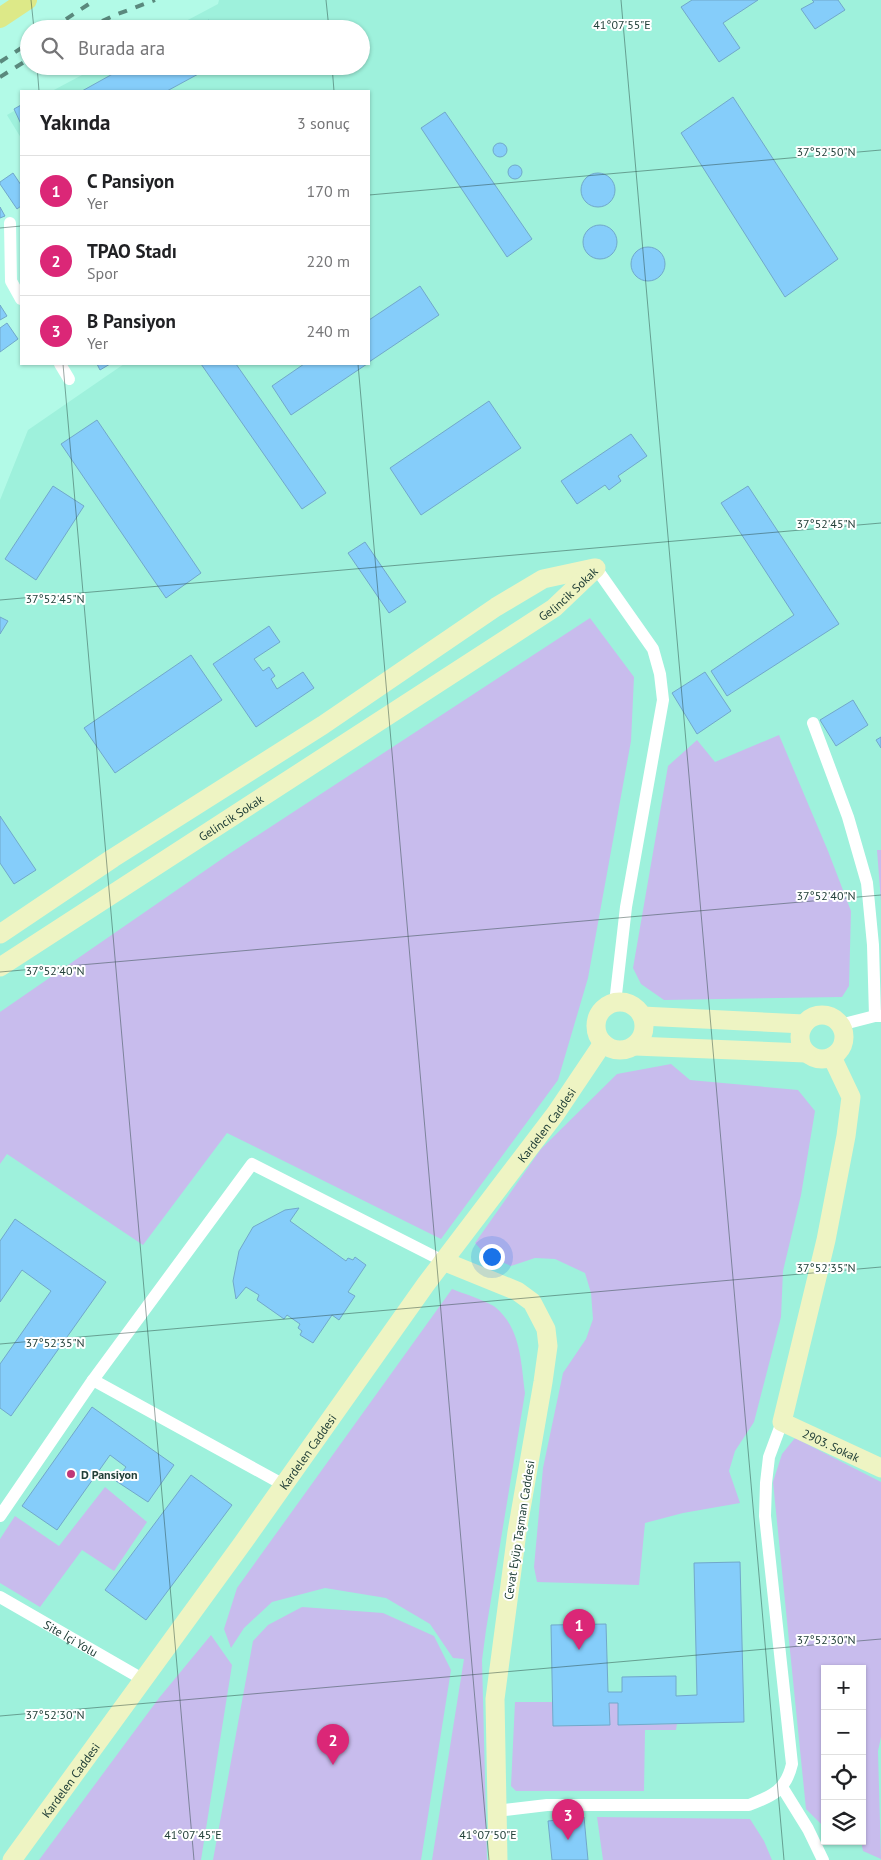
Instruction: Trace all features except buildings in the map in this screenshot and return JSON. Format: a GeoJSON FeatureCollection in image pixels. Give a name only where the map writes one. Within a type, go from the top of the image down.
{"type":"FeatureCollection","features":[{"type":"Feature","properties":{"kind":"main road"},"geometry":{"type":"LineString","coordinates":[[0,18],[27,0]]}},
{"type":"Feature","properties":{"kind":"street"},"geometry":{"type":"LineString","coordinates":[[10,223],[6,283],[20,298]]}},
{"type":"Feature","properties":{"kind":"street"},"geometry":{"type":"LineString","coordinates":[[61,365],[69,379]]}},
{"type":"Feature","properties":{"kind":"street"},"geometry":{"type":"LineString","coordinates":[[596,568],[653,649],[660,674],[663,700],[626,907],[615,1003]]}},
{"type":"Feature","properties":{"kind":"street","name":"Gelincik Sokak"},"geometry":{"type":"LineString","coordinates":[[0,934],[113,858],[323,724],[496,607],[543,579],[596,568]]}},
{"type":"Feature","properties":{"kind":"street","name":"Gelincik Sokak"},"geometry":{"type":"LineString","coordinates":[[0,967],[554,608],[596,568]]}},
{"type":"Feature","properties":{"kind":"street"},"geometry":{"type":"LineString","coordinates":[[813,723],[848,817],[867,883],[873,945],[878,1016],[840,1025]]}},
{"type":"Feature","properties":{"kind":"street"},"geometry":{"type":"LineString","coordinates":[[635,1046],[644,1032],[642,1016],[631,1005],[623,1002],[615,1003],[602,1010],[596,1023],[596,1030],[603,1043],[608,1047],[622,1050],[635,1046],[806,1053],[818,1059],[832,1057],[838,1052],[844,1039],[840,1025],[836,1020],[823,1015],[809,1019],[804,1024],[800,1035],[800,1042],[806,1053]]}},
{"type":"Feature","properties":{"kind":"street"},"geometry":{"type":"LineString","coordinates":[[642,1016],[804,1024]]}},
{"type":"Feature","properties":{"kind":"street","name":"Kardelen Caddesi"},"geometry":{"type":"LineString","coordinates":[[12,1860],[284,1486],[443,1261],[556,1112],[603,1043]]}},
{"type":"Feature","properties":{"kind":"street"},"geometry":{"type":"LineString","coordinates":[[496,1811],[547,1804],[749,1805],[767,1798],[782,1788],[789,1774],[792,1764],[765,1516],[766,1483],[769,1457],[782,1422],[826,1240],[846,1136],[851,1097],[832,1057]]}},
{"type":"Feature","properties":{"kind":"street"},"geometry":{"type":"LineString","coordinates":[[0,1516],[93,1380],[252,1164],[443,1261]]}},
{"type":"Feature","properties":{"kind":"street","name":"Cevat Eyüp Taşman Caddesi"},"geometry":{"type":"LineString","coordinates":[[443,1261],[517,1291],[532,1302],[546,1328],[548,1346],[517,1532],[495,1699],[498,1860]]}},
{"type":"Feature","properties":{"kind":"street"},"geometry":{"type":"LineString","coordinates":[[93,1380],[284,1486]]}},
{"type":"Feature","properties":{"kind":"street","name":"2903. Sokak"},"geometry":{"type":"LineString","coordinates":[[782,1422],[881,1468]]}},
{"type":"Feature","properties":{"kind":"street","name":"Site İçi Yolu"},"geometry":{"type":"LineString","coordinates":[[0,1597],[144,1680]]}},
{"type":"Feature","properties":{"kind":"street"},"geometry":{"type":"LineString","coordinates":[[782,1788],[808,1829],[823,1860]]}},
{"type":"Feature","properties":{"kind":"shaded area"},"geometry":{"type":"Polygon","coordinates":[[[219,0],[881,0],[881,1860],[0,1860],[0,500],[28,430],[123,365],[370,365],[370,90],[54,90],[82,75],[370,75],[370,20],[188,20],[218,4],[219,0]]]}},
{"type":"Feature","properties":{"kind":"shaded area"},"geometry":{"type":"Polygon","coordinates":[[[20,108],[20,136],[7,115],[20,108]]]}},
{"type":"Feature","properties":{"kind":"shaded area"},"geometry":{"type":"Polygon","coordinates":[[[590,618],[634,677],[631,741],[588,978],[558,1080],[441,1239],[227,1133],[143,1245],[7,1154],[0,1164],[0,1012],[229,854],[590,618]]]}},
{"type":"Feature","properties":{"kind":"shaded area"},"geometry":{"type":"Polygon","coordinates":[[[779,735],[851,911],[849,986],[842,997],[664,1000],[641,984],[633,968],[668,766],[697,740],[715,762],[779,735]]]}},
{"type":"Feature","properties":{"kind":"shaded area"},"geometry":{"type":"Polygon","coordinates":[[[877,850],[881,850],[881,902],[877,850]]]}},
{"type":"Feature","properties":{"kind":"shaded area"},"geometry":{"type":"Polygon","coordinates":[[[671,1064],[690,1080],[798,1090],[815,1111],[801,1195],[783,1271],[781,1317],[754,1422],[735,1451],[729,1471],[740,1503],[683,1513],[645,1523],[639,1585],[537,1582],[534,1567],[543,1468],[563,1373],[586,1339],[593,1319],[591,1293],[585,1273],[555,1259],[535,1258],[511,1266],[486,1255],[475,1243],[541,1149],[617,1074],[671,1064]]]}},
{"type":"Feature","properties":{"kind":"shaded area"},"geometry":{"type":"Polygon","coordinates":[[[452,1289],[495,1307],[504,1315],[515,1336],[521,1358],[525,1393],[482,1660],[487,1860],[432,1860],[464,1659],[453,1658],[430,1624],[386,1598],[325,1588],[272,1602],[244,1628],[231,1648],[224,1629],[237,1588],[452,1289]]]}},
{"type":"Feature","properties":{"kind":"shaded area"},"geometry":{"type":"Polygon","coordinates":[[[795,1438],[881,1482],[881,1737],[878,1751],[881,1859],[863,1851],[862,1845],[866,1845],[866,1665],[821,1665],[821,1824],[806,1809],[773,1482],[782,1454],[795,1438]]]}},
{"type":"Feature","properties":{"kind":"shaded area"},"geometry":{"type":"Polygon","coordinates":[[[105,1487],[147,1522],[114,1571],[82,1550],[40,1607],[0,1583],[0,1539],[15,1516],[59,1546],[105,1487]]]}},
{"type":"Feature","properties":{"kind":"shaded area"},"geometry":{"type":"Polygon","coordinates":[[[302,1607],[383,1613],[434,1636],[451,1670],[421,1860],[213,1860],[253,1641],[268,1625],[302,1607]]]}},
{"type":"Feature","properties":{"kind":"shaded area"},"geometry":{"type":"Polygon","coordinates":[[[211,1635],[232,1665],[201,1860],[39,1860],[159,1698],[211,1635]]]}},
{"type":"Feature","properties":{"kind":"shaded area"},"geometry":{"type":"Polygon","coordinates":[[[515,1702],[553,1702],[553,1726],[609,1725],[609,1703],[618,1703],[619,1725],[677,1724],[676,1730],[645,1730],[644,1791],[516,1791],[511,1786],[515,1702]]]}},
{"type":"Feature","properties":{"kind":"shaded area"},"geometry":{"type":"Polygon","coordinates":[[[597,1817],[750,1819],[764,1841],[772,1860],[603,1860],[597,1817]]]}},
{"type":"Feature","properties":{"kind":"railway"},"geometry":{"type":"LineString","coordinates":[[65,20],[95,0]]}},
{"type":"Feature","properties":{"kind":"railway"},"geometry":{"type":"LineString","coordinates":[[105,20],[155,0]]}},
{"type":"Feature","properties":{"kind":"railway"},"geometry":{"type":"LineString","coordinates":[[0,62],[20,49]]}},
{"type":"Feature","properties":{"kind":"railway"},"geometry":{"type":"LineString","coordinates":[[0,77],[20,65]]}},
{"type":"Feature","properties":{"kind":"place","name":"D Pansiyon"},"geometry":{"type":"Point","coordinates":[71,1474]}},
{"type":"Feature","properties":{"kind":"place","name":"C Pansiyon"},"geometry":{"type":"Point","coordinates":[579,1650]}},
{"type":"Feature","properties":{"kind":"place","name":"TPAO Stadı"},"geometry":{"type":"Point","coordinates":[333,1765]}},
{"type":"Feature","properties":{"kind":"place","name":"B Pansiyon"},"geometry":{"type":"Point","coordinates":[568,1840]}}]}
